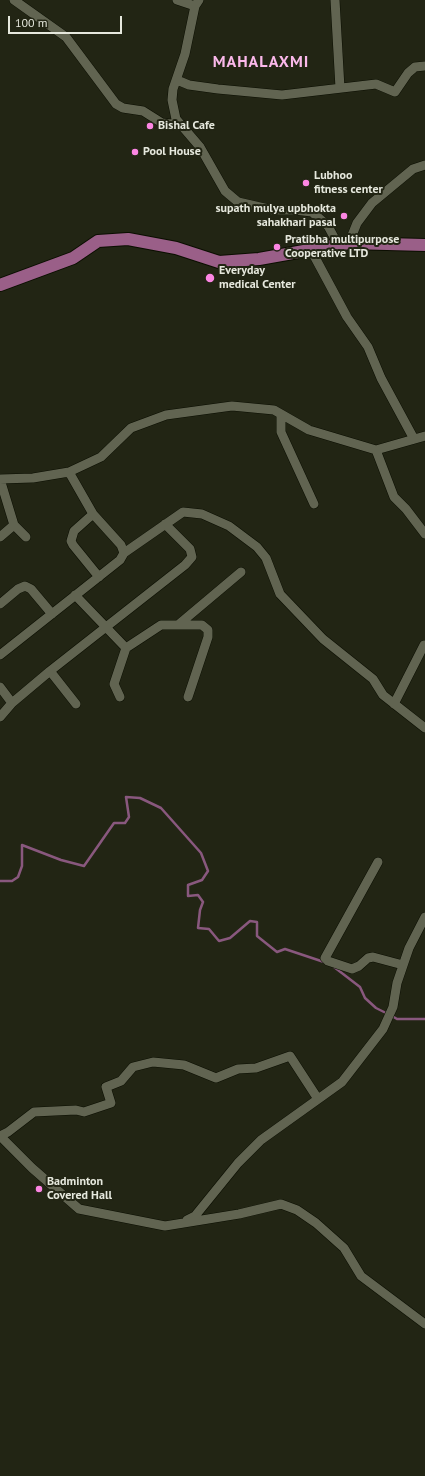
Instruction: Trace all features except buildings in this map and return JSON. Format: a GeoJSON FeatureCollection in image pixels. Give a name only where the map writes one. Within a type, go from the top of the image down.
{"type":"FeatureCollection","features":[{"type":"Feature","properties":{"kind":"main road"},"geometry":{"type":"LineString","coordinates":[[0,285],[73,258],[98,241],[128,239],[176,248],[219,262],[259,259],[349,243],[425,245]]}},
{"type":"Feature","properties":{"kind":"street"},"geometry":{"type":"LineString","coordinates":[[14,0],[66,37],[116,104],[123,108],[143,111],[162,123],[182,125]]}},
{"type":"Feature","properties":{"kind":"street"},"geometry":{"type":"LineString","coordinates":[[177,0],[197,3],[185,54],[173,89],[172,100],[176,118],[200,147],[225,191],[238,202],[273,210],[312,212],[328,226],[336,241],[349,243],[357,223],[372,203],[413,169],[425,165]]}},
{"type":"Feature","properties":{"kind":"street"},"geometry":{"type":"LineString","coordinates":[[335,0],[340,88]]}},
{"type":"Feature","properties":{"kind":"street"},"geometry":{"type":"LineString","coordinates":[[177,80],[189,85],[211,88],[282,94],[376,84],[394,92],[408,73],[416,67],[425,66]]}},
{"type":"Feature","properties":{"kind":"street"},"geometry":{"type":"LineString","coordinates":[[311,250],[347,317],[368,347],[381,378],[414,439]]}},
{"type":"Feature","properties":{"kind":"street"},"geometry":{"type":"LineString","coordinates":[[26,537],[14,525],[0,479],[33,478],[69,472],[101,457],[131,428],[166,415],[232,406],[274,410],[309,430],[376,450],[425,436]]}},
{"type":"Feature","properties":{"kind":"street"},"geometry":{"type":"LineString","coordinates":[[281,414],[281,432],[314,504]]}},
{"type":"Feature","properties":{"kind":"street"},"geometry":{"type":"LineString","coordinates":[[376,450],[394,497],[406,509],[425,534]]}},
{"type":"Feature","properties":{"kind":"street"},"geometry":{"type":"LineString","coordinates":[[69,472],[93,514],[121,545],[124,553]]}},
{"type":"Feature","properties":{"kind":"street"},"geometry":{"type":"LineString","coordinates":[[0,655],[120,560],[124,553],[165,524],[183,512],[202,514],[229,526],[257,547],[266,558],[280,594],[323,640],[373,679],[383,695],[425,728]]}},
{"type":"Feature","properties":{"kind":"street"},"geometry":{"type":"LineString","coordinates":[[93,514],[74,531],[71,541],[99,577]]}},
{"type":"Feature","properties":{"kind":"street"},"geometry":{"type":"LineString","coordinates":[[0,717],[12,703],[50,671],[185,565],[192,557],[190,549],[165,524]]}},
{"type":"Feature","properties":{"kind":"street"},"geometry":{"type":"LineString","coordinates":[[0,537],[14,525]]}},
{"type":"Feature","properties":{"kind":"street"},"geometry":{"type":"LineString","coordinates":[[178,625],[241,572]]}},
{"type":"Feature","properties":{"kind":"street"},"geometry":{"type":"LineString","coordinates":[[0,604],[18,589],[25,586],[31,589],[52,614]]}},
{"type":"Feature","properties":{"kind":"street"},"geometry":{"type":"LineString","coordinates":[[75,595],[126,648]]}},
{"type":"Feature","properties":{"kind":"street"},"geometry":{"type":"LineString","coordinates":[[120,697],[114,684],[126,648],[161,625],[202,625],[208,630],[208,637],[188,697]]}},
{"type":"Feature","properties":{"kind":"street"},"geometry":{"type":"LineString","coordinates":[[394,704],[424,645]]}},
{"type":"Feature","properties":{"kind":"street"},"geometry":{"type":"LineString","coordinates":[[50,671],[76,704]]}},
{"type":"Feature","properties":{"kind":"street"},"geometry":{"type":"LineString","coordinates":[[0,687],[12,703]]}},
{"type":"Feature","properties":{"kind":"street"},"geometry":{"type":"LineString","coordinates":[[378,862],[325,958],[328,961],[352,969],[359,966],[368,958],[373,957],[403,965]]}},
{"type":"Feature","properties":{"kind":"street"},"geometry":{"type":"LineString","coordinates":[[184,1222],[195,1216],[238,1163],[261,1140],[342,1082],[384,1030],[392,1006],[397,983],[409,948],[425,917]]}},
{"type":"Feature","properties":{"kind":"street"},"geometry":{"type":"LineString","coordinates":[[318,1099],[290,1056],[256,1068],[238,1069],[216,1078],[184,1065],[153,1062],[134,1067],[121,1081],[106,1087],[111,1103],[84,1112],[76,1110],[34,1112],[8,1132],[0,1136],[32,1168],[79,1209],[165,1226],[239,1214],[282,1204],[297,1210],[316,1223],[344,1248],[361,1276],[425,1324]]}},
{"type":"Feature","properties":{"kind":"waterway"},"geometry":{"type":"LineString","coordinates":[[0,881],[12,881],[18,877],[22,866],[22,845],[61,860],[84,866],[114,823],[125,823],[129,817],[126,797],[140,798],[161,808],[201,853],[208,871],[202,880],[188,885],[188,896],[198,895],[203,902],[200,910],[198,928],[209,929],[219,941],[230,938],[250,921],[257,922],[257,936],[277,952],[285,949],[324,962]]}},
{"type":"Feature","properties":{"kind":"waterway"},"geometry":{"type":"LineString","coordinates":[[334,967],[360,987],[365,998],[376,1008],[388,1014]]}},
{"type":"Feature","properties":{"kind":"waterway"},"geometry":{"type":"LineString","coordinates":[[392,1016],[397,1019],[425,1019]]}},
{"type":"Feature","properties":{"kind":"place","name":"Bishal Cafe"},"geometry":{"type":"Point","coordinates":[150,126]}},
{"type":"Feature","properties":{"kind":"place","name":"Pool House"},"geometry":{"type":"Point","coordinates":[135,152]}},
{"type":"Feature","properties":{"kind":"place","name":"Lubhoo fitness center"},"geometry":{"type":"Point","coordinates":[306,183]}},
{"type":"Feature","properties":{"kind":"place","name":"supath mulya upbhokta sahakhari pasal"},"geometry":{"type":"Point","coordinates":[344,216]}},
{"type":"Feature","properties":{"kind":"place","name":"Pratibha multipurpose Cooperative LTD"},"geometry":{"type":"Point","coordinates":[277,247]}},
{"type":"Feature","properties":{"kind":"place","name":"Everyday medical Center"},"geometry":{"type":"Point","coordinates":[210,278]}},
{"type":"Feature","properties":{"kind":"place","name":"Badminton Covered Hall"},"geometry":{"type":"Point","coordinates":[39,1189]}},
{"type":"Feature","properties":{"kind":"district","name":"MAHALAXMI"},"geometry":{"type":"Point","coordinates":[261,62]}}]}
